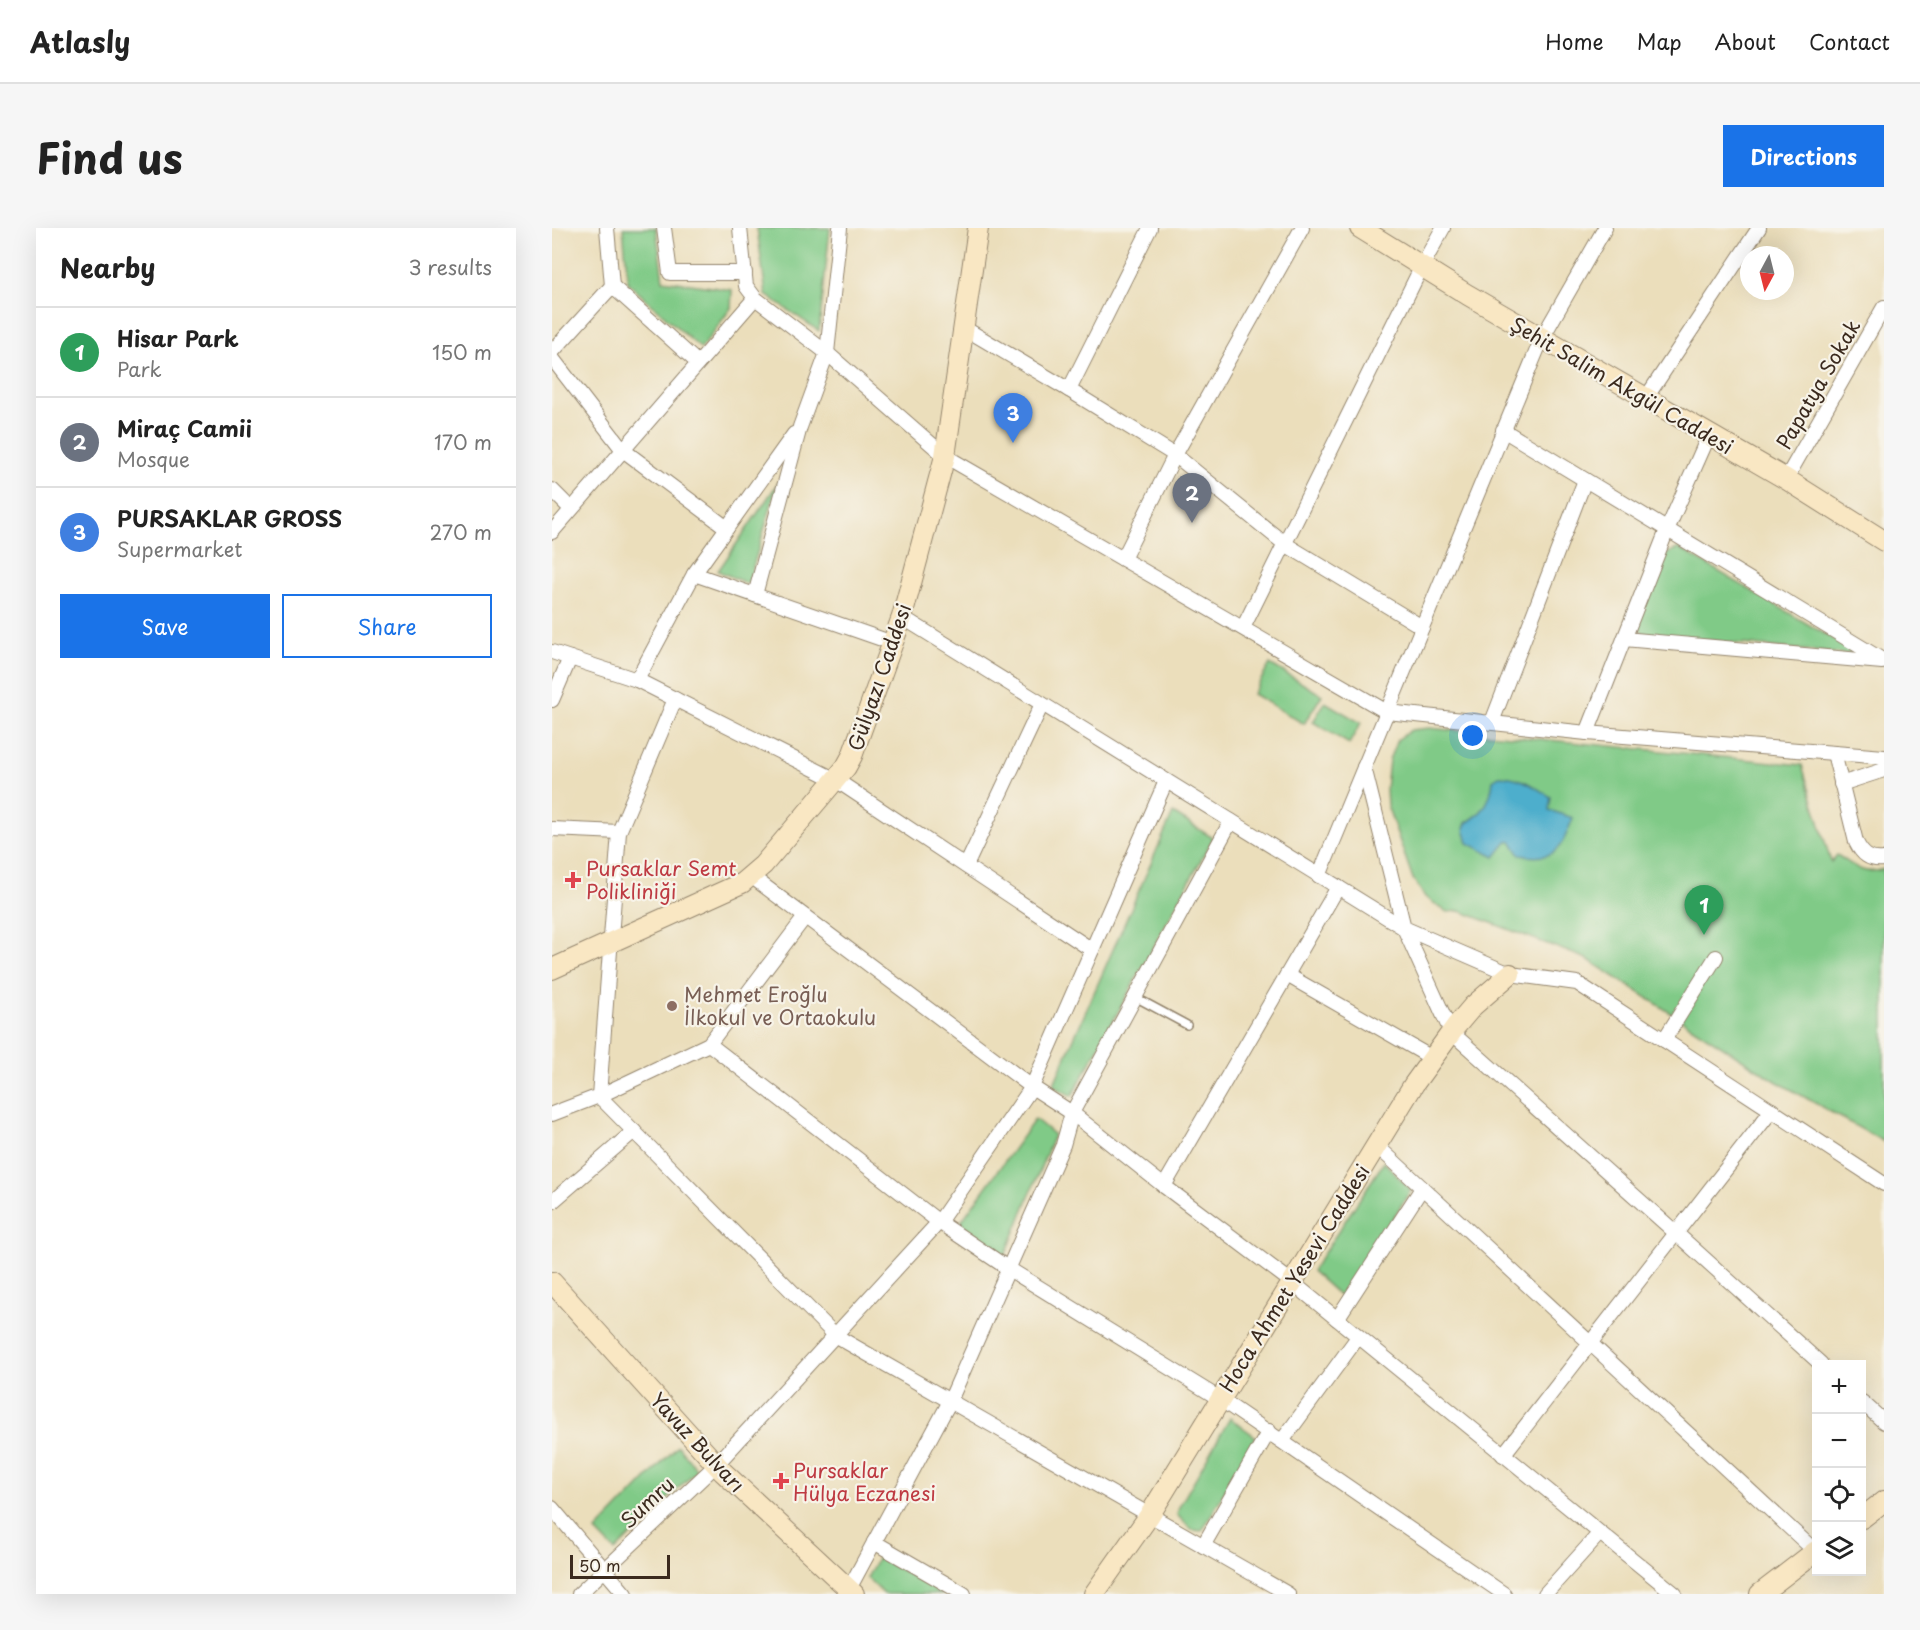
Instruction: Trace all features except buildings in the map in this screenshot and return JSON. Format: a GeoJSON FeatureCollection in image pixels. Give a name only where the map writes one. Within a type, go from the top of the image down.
{"type":"FeatureCollection","features":[{"type":"Feature","properties":{"kind":"street"},"geometry":{"type":"LineString","coordinates":[[607,228],[612,286],[698,363]]}},
{"type":"Feature","properties":{"kind":"street"},"geometry":{"type":"LineString","coordinates":[[664,228],[670,273],[745,273]]}},
{"type":"Feature","properties":{"kind":"street"},"geometry":{"type":"LineString","coordinates":[[740,228],[746,286],[755,298],[827,353],[945,456],[1387,712],[1587,733],[1884,757]]}},
{"type":"Feature","properties":{"kind":"street"},"geometry":{"type":"LineString","coordinates":[[755,595],[800,427],[827,353],[840,228]]}},
{"type":"Feature","properties":{"kind":"street"},"geometry":{"type":"LineString","coordinates":[[1069,390],[1150,228]]}},
{"type":"Feature","properties":{"kind":"street"},"geometry":{"type":"LineString","coordinates":[[1123,559],[1175,454],[1302,228]]}},
{"type":"Feature","properties":{"kind":"street","name":"Şehit Salim Akgül Caddesi"},"geometry":{"type":"LineString","coordinates":[[1360,228],[1468,296],[1786,479],[1884,541]]}},
{"type":"Feature","properties":{"kind":"street"},"geometry":{"type":"LineString","coordinates":[[1243,628],[1443,228]]}},
{"type":"Feature","properties":{"kind":"street"},"geometry":{"type":"LineString","coordinates":[[1319,876],[1542,338],[1605,228]]}},
{"type":"Feature","properties":{"kind":"street"},"geometry":{"type":"LineString","coordinates":[[1646,398],[1759,228]]}},
{"type":"Feature","properties":{"kind":"street","name":"Gülyazı Caddesi"},"geometry":{"type":"LineString","coordinates":[[552,969],[720,894],[751,876],[836,780],[852,756],[902,617],[945,456],[978,229]]}},
{"type":"Feature","properties":{"kind":"street"},"geometry":{"type":"LineString","coordinates":[[552,352],[612,286]]}},
{"type":"Feature","properties":{"kind":"street"},"geometry":{"type":"LineString","coordinates":[[552,532],[755,298]]}},
{"type":"Feature","properties":{"kind":"street","name":"Papatya Sokak"},"geometry":{"type":"LineString","coordinates":[[1786,479],[1884,308]]}},
{"type":"Feature","properties":{"kind":"street"},"geometry":{"type":"LineString","coordinates":[[964,328],[1175,454],[1285,544],[1422,627]]}},
{"type":"Feature","properties":{"kind":"street"},"geometry":{"type":"LineString","coordinates":[[552,358],[623,450],[727,528]]}},
{"type":"Feature","properties":{"kind":"street"},"geometry":{"type":"LineString","coordinates":[[637,680],[694,574],[800,427]]}},
{"type":"Feature","properties":{"kind":"street"},"geometry":{"type":"LineString","coordinates":[[1503,430],[1884,661]]}},
{"type":"Feature","properties":{"kind":"street"},"geometry":{"type":"LineString","coordinates":[[1587,733],[1666,530],[1709,435]]}},
{"type":"Feature","properties":{"kind":"street"},"geometry":{"type":"LineString","coordinates":[[1492,722],[1585,480]]}},
{"type":"Feature","properties":{"kind":"street"},"geometry":{"type":"LineString","coordinates":[[552,490],[571,509]]}},
{"type":"Feature","properties":{"kind":"street"},"geometry":{"type":"LineString","coordinates":[[694,574],[893,643]]}},
{"type":"Feature","properties":{"kind":"street"},"geometry":{"type":"LineString","coordinates":[[902,617],[1404,928],[1509,974],[1577,983],[1884,1184]]}},
{"type":"Feature","properties":{"kind":"street"},"geometry":{"type":"LineString","coordinates":[[1624,639],[1884,661]]}},
{"type":"Feature","properties":{"kind":"street"},"geometry":{"type":"LineString","coordinates":[[552,652],[637,680],[836,780],[1092,950]]}},
{"type":"Feature","properties":{"kind":"street"},"geometry":{"type":"LineString","coordinates":[[552,700],[570,658]]}},
{"type":"Feature","properties":{"kind":"street"},"geometry":{"type":"LineString","coordinates":[[675,699],[619,832],[599,1096],[836,1336],[1288,1594]]}},
{"type":"Feature","properties":{"kind":"street"},"geometry":{"type":"LineString","coordinates":[[966,866],[1042,704]]}},
{"type":"Feature","properties":{"kind":"street"},"geometry":{"type":"LineString","coordinates":[[1834,753],[1856,842],[1861,851],[1872,859],[1884,859]]}},
{"type":"Feature","properties":{"kind":"street"},"geometry":{"type":"LineString","coordinates":[[1364,767],[1404,928],[1451,1032],[1816,1360]]}},
{"type":"Feature","properties":{"kind":"street"},"geometry":{"type":"LineString","coordinates":[[1841,784],[1884,770]]}},
{"type":"Feature","properties":{"kind":"street","name":"Sumru"},"geometry":{"type":"LineString","coordinates":[[579,1594],[716,1465],[939,1222],[1032,1087],[1166,780]]}},
{"type":"Feature","properties":{"kind":"street"},"geometry":{"type":"LineString","coordinates":[[851,1592],[874,1542],[950,1401],[1064,1145],[1072,1113],[1231,821]]}},
{"type":"Feature","properties":{"kind":"street"},"geometry":{"type":"LineString","coordinates":[[552,829],[619,832]]}},
{"type":"Feature","properties":{"kind":"street"},"geometry":{"type":"LineString","coordinates":[[751,876],[1032,1087],[1072,1113],[1293,1283],[1675,1594]]}},
{"type":"Feature","properties":{"kind":"street"},"geometry":{"type":"LineString","coordinates":[[1164,1186],[1338,887]]}},
{"type":"Feature","properties":{"kind":"street"},"geometry":{"type":"LineString","coordinates":[[552,1114],[599,1096],[709,1044],[805,917]]}},
{"type":"Feature","properties":{"kind":"street"},"geometry":{"type":"LineString","coordinates":[[1664,1040],[1716,957]]}},
{"type":"Feature","properties":{"kind":"street","name":"Hoca Ahmet Yesevi Caddesi"},"geometry":{"type":"LineString","coordinates":[[1094,1594],[1149,1516],[1376,1145],[1432,1058],[1473,1006],[1509,974]]}},
{"type":"Feature","properties":{"kind":"street"},"geometry":{"type":"LineString","coordinates":[[1287,975],[1432,1058]]}},
{"type":"Feature","properties":{"kind":"street"},"geometry":{"type":"LineString","coordinates":[[709,1044],[939,1222],[1009,1269],[1220,1398],[1504,1594]]}},
{"type":"Feature","properties":{"kind":"street"},"geometry":{"type":"LineString","coordinates":[[1503,1455],[1772,1110]]}},
{"type":"Feature","properties":{"kind":"street"},"geometry":{"type":"LineString","coordinates":[[552,1202],[634,1131]]}},
{"type":"Feature","properties":{"kind":"street"},"geometry":{"type":"LineString","coordinates":[[1376,1145],[1812,1548]]}},
{"type":"Feature","properties":{"kind":"street"},"geometry":{"type":"LineString","coordinates":[[1337,1319],[1422,1188]]}},
{"type":"Feature","properties":{"kind":"street","name":"Yavuz Bulvarı"},"geometry":{"type":"LineString","coordinates":[[552,1282],[716,1465],[851,1592]]}},
{"type":"Feature","properties":{"kind":"street"},"geometry":{"type":"LineString","coordinates":[[1282,1440],[1358,1337]]}},
{"type":"Feature","properties":{"kind":"street"},"geometry":{"type":"LineString","coordinates":[[1866,1406],[1884,1422]]}},
{"type":"Feature","properties":{"kind":"street"},"geometry":{"type":"LineString","coordinates":[[1203,1546],[1269,1431]]}},
{"type":"Feature","properties":{"kind":"street"},"geometry":{"type":"LineString","coordinates":[[1866,1515],[1884,1501]]}},
{"type":"Feature","properties":{"kind":"street"},"geometry":{"type":"LineString","coordinates":[[552,1508],[625,1594]]}},
{"type":"Feature","properties":{"kind":"street"},"geometry":{"type":"LineString","coordinates":[[1545,1594],[1599,1534]]}},
{"type":"Feature","properties":{"kind":"street"},"geometry":{"type":"LineString","coordinates":[[874,1542],[964,1594]]}},
{"type":"Feature","properties":{"kind":"street"},"geometry":{"type":"LineString","coordinates":[[1760,1594],[1812,1555]]}},
{"type":"Feature","properties":{"kind":"lane"},"geometry":{"type":"LineString","coordinates":[[1135,997],[1187,1025]]}},
{"type":"Feature","properties":{"kind":"green space"},"geometry":{"type":"Polygon","coordinates":[[[623,228],[656,228],[663,280],[732,290],[731,308],[701,349],[628,283],[623,228]]]}},
{"type":"Feature","properties":{"kind":"green space"},"geometry":{"type":"Polygon","coordinates":[[[757,228],[830,228],[819,331],[766,295],[757,228]]]}},
{"type":"Feature","properties":{"kind":"green space"},"geometry":{"type":"Polygon","coordinates":[[[778,483],[748,584],[718,571],[778,483]]]}},
{"type":"Feature","properties":{"kind":"green space"},"geometry":{"type":"Polygon","coordinates":[[[1679,548],[1862,656],[1643,634],[1636,621],[1662,556],[1679,548]]]}},
{"type":"Feature","properties":{"kind":"green space"},"geometry":{"type":"Polygon","coordinates":[[[1270,664],[1322,695],[1304,724],[1253,694],[1270,664]]]}},
{"type":"Feature","properties":{"kind":"green space"},"geometry":{"type":"Polygon","coordinates":[[[1325,702],[1361,723],[1349,744],[1313,722],[1325,702]]]}},
{"type":"Feature","properties":{"kind":"green space"},"geometry":{"type":"Polygon","coordinates":[[[1429,728],[1802,765],[1831,862],[1837,855],[1864,871],[1884,869],[1884,1142],[1776,1081],[1587,959],[1460,911],[1447,912],[1425,897],[1413,879],[1387,805],[1386,789],[1389,760],[1397,740],[1411,730],[1429,728]]]}},
{"type":"Feature","properties":{"kind":"green space"},"geometry":{"type":"Polygon","coordinates":[[[1173,813],[1213,838],[1072,1096],[1053,1086],[1173,813]]]}},
{"type":"Feature","properties":{"kind":"green space"},"geometry":{"type":"Polygon","coordinates":[[[1035,1119],[1054,1135],[1005,1256],[960,1223],[1035,1119]]]}},
{"type":"Feature","properties":{"kind":"green space"},"geometry":{"type":"Polygon","coordinates":[[[1384,1162],[1411,1190],[1342,1298],[1312,1271],[1384,1162]]]}},
{"type":"Feature","properties":{"kind":"green space"},"geometry":{"type":"Polygon","coordinates":[[[1230,1418],[1256,1437],[1202,1531],[1192,1530],[1177,1515],[1179,1507],[1230,1418]]]}},
{"type":"Feature","properties":{"kind":"green space"},"geometry":{"type":"Polygon","coordinates":[[[678,1446],[697,1470],[615,1551],[596,1531],[678,1446]]]}},
{"type":"Feature","properties":{"kind":"green space"},"geometry":{"type":"Polygon","coordinates":[[[878,1557],[944,1594],[884,1594],[867,1578],[878,1557]]]}},
{"type":"Feature","properties":{"kind":"water"},"geometry":{"type":"Polygon","coordinates":[[[1499,776],[1514,778],[1532,786],[1551,797],[1549,810],[1573,818],[1561,845],[1556,850],[1542,856],[1520,855],[1511,841],[1507,842],[1495,857],[1468,843],[1464,829],[1466,823],[1478,815],[1486,805],[1493,780],[1499,776]]]}},
{"type":"Feature","properties":{"kind":"place","name":"PURSAKLAR GROSS"},"geometry":{"type":"Point","coordinates":[1013,443]}},
{"type":"Feature","properties":{"kind":"place","name":"Miraç Camii"},"geometry":{"type":"Point","coordinates":[1192,523]}},
{"type":"Feature","properties":{"kind":"place","name":"Pursaklar Semt Polikliniği"},"geometry":{"type":"Point","coordinates":[573,880]}},
{"type":"Feature","properties":{"kind":"place","name":"Hisar Park"},"geometry":{"type":"Point","coordinates":[1704,935]}},
{"type":"Feature","properties":{"kind":"place","name":"Mehmet Eroğlu İlkokul ve Ortaokulu"},"geometry":{"type":"Point","coordinates":[672,1006]}},
{"type":"Feature","properties":{"kind":"place","name":"Pursaklar Hülya Eczanesi"},"geometry":{"type":"Point","coordinates":[781,1481]}}]}
